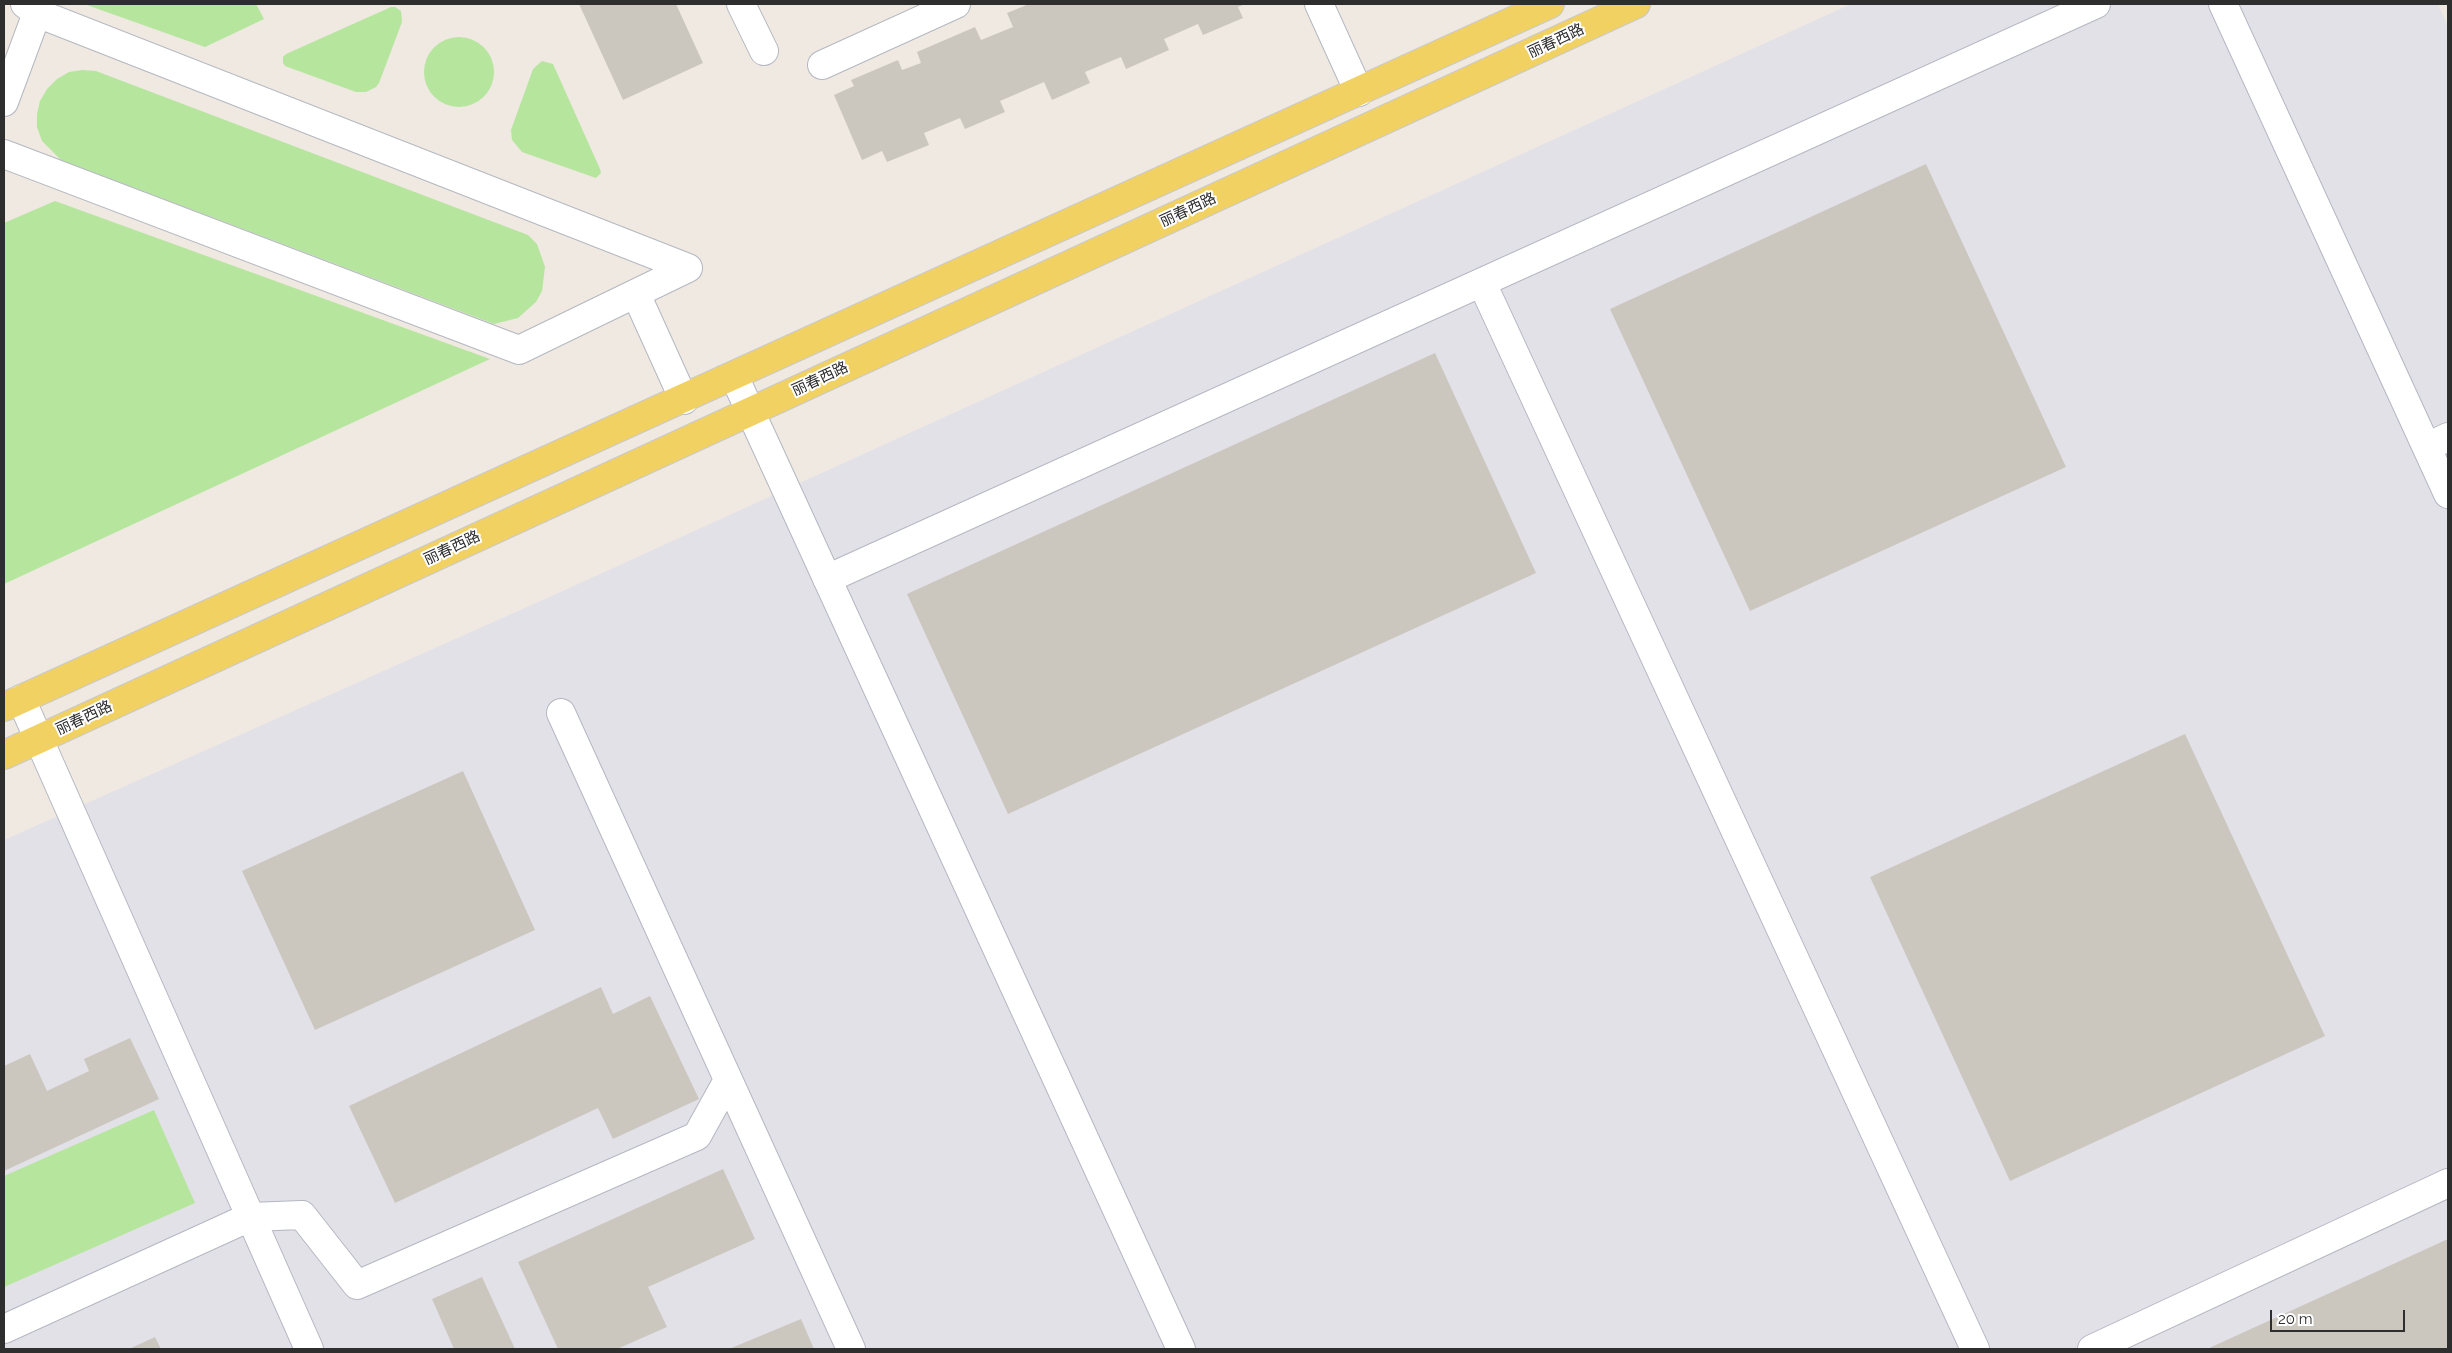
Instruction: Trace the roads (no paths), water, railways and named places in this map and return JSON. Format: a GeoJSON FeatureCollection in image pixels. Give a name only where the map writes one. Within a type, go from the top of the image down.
{"type":"FeatureCollection","features":[{"type":"Feature","properties":{"kind":"main road"},"geometry":{"type":"LineString","coordinates":[[12,703],[684,400],[1550,4]]}},
{"type":"Feature","properties":{"kind":"main road","name":"丽春西路"},"geometry":{"type":"LineString","coordinates":[[4,754],[1636,4]]}},
{"type":"Feature","properties":{"kind":"lane"},"geometry":{"type":"LineString","coordinates":[[741,4],[764,51]]}},
{"type":"Feature","properties":{"kind":"lane"},"geometry":{"type":"LineString","coordinates":[[822,65],[956,4]]}},
{"type":"Feature","properties":{"kind":"lane"},"geometry":{"type":"LineString","coordinates":[[1319,4],[1359,92]]}},
{"type":"Feature","properties":{"kind":"lane"},"geometry":{"type":"LineString","coordinates":[[827,579],[2096,4]]}},
{"type":"Feature","properties":{"kind":"lane"},"geometry":{"type":"LineString","coordinates":[[2223,4],[2438,442],[2448,494]]}},
{"type":"Feature","properties":{"kind":"lane"},"geometry":{"type":"LineString","coordinates":[[4,102],[31,8],[688,268],[519,350],[4,154]]}},
{"type":"Feature","properties":{"kind":"lane"},"geometry":{"type":"LineString","coordinates":[[1482,282],[1975,1349]]}},
{"type":"Feature","properties":{"kind":"lane"},"geometry":{"type":"LineString","coordinates":[[636,294],[684,400]]}},
{"type":"Feature","properties":{"kind":"lane"},"geometry":{"type":"LineString","coordinates":[[734,376],[1181,1349]]}},
{"type":"Feature","properties":{"kind":"lane"},"geometry":{"type":"LineString","coordinates":[[12,703],[38,739],[309,1349]]}},
{"type":"Feature","properties":{"kind":"lane"},"geometry":{"type":"LineString","coordinates":[[561,713],[850,1349]]}},
{"type":"Feature","properties":{"kind":"lane"},"geometry":{"type":"LineString","coordinates":[[4,1329],[250,1217],[302,1215],[357,1285],[697,1136],[728,1080]]}},
{"type":"Feature","properties":{"kind":"lane"},"geometry":{"type":"LineString","coordinates":[[2092,1349],[2448,1183]]}}]}
